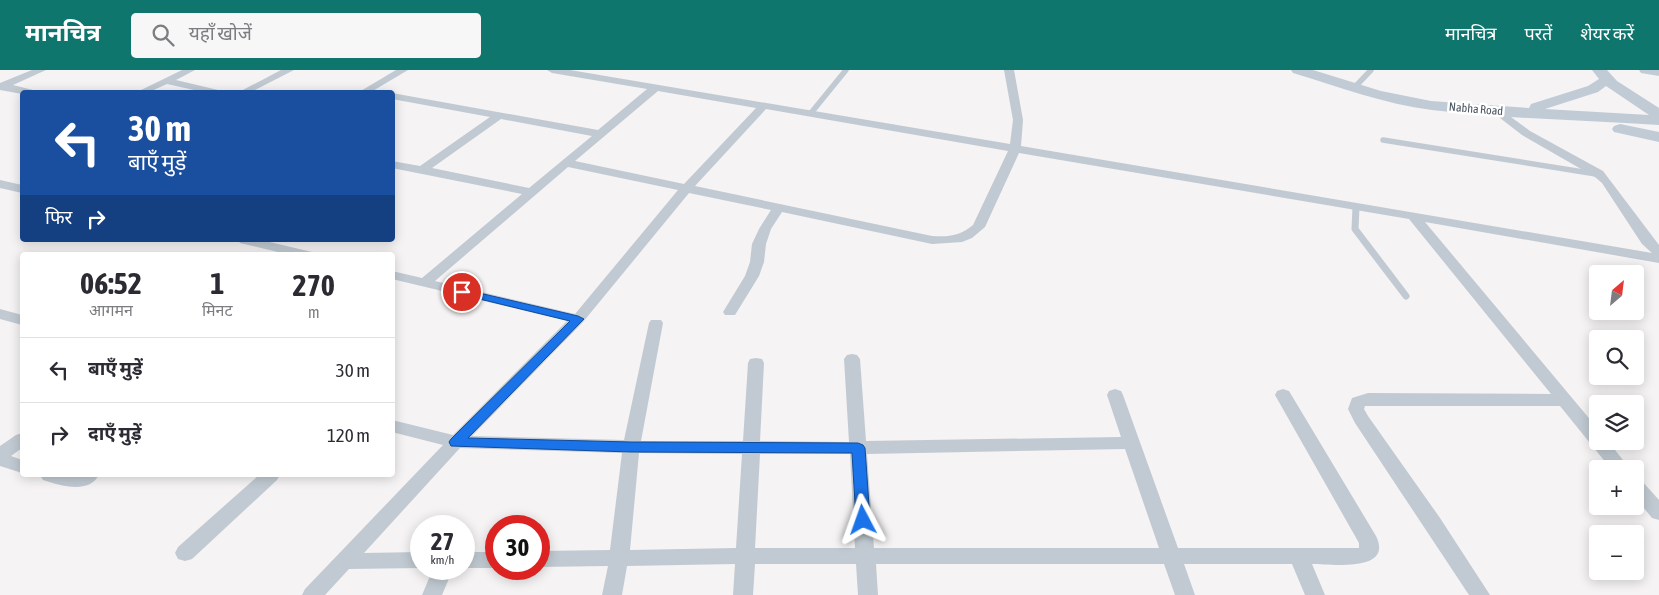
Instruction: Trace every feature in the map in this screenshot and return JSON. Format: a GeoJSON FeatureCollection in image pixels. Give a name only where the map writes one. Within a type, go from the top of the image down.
{"type":"FeatureCollection","features":[{"type":"Feature","properties":{"kind":"main road","name":"Nabha Road"},"geometry":{"type":"LineString","coordinates":[[1298,70],[1357,85],[1416,96],[1529,110]]}},
{"type":"Feature","properties":{"kind":"main road","name":"Nabha Road"},"geometry":{"type":"LineString","coordinates":[[1321,70],[1357,85],[1405,101],[1496,111],[1658,112]]}},
{"type":"Feature","properties":{"kind":"main road"},"geometry":{"type":"LineString","coordinates":[[1646,70],[1659,72]]}},
{"type":"Feature","properties":{"kind":"main road"},"geometry":{"type":"LineString","coordinates":[[1529,110],[1593,89],[1608,73],[1658,112]]}},
{"type":"Feature","properties":{"kind":"main road"},"geometry":{"type":"LineString","coordinates":[[1529,110],[1659,137]]}},
{"type":"Feature","properties":{"kind":"street"},"geometry":{"type":"LineString","coordinates":[[0,87],[41,70]]}},
{"type":"Feature","properties":{"kind":"street"},"geometry":{"type":"LineString","coordinates":[[146,90],[190,70]]}},
{"type":"Feature","properties":{"kind":"street"},"geometry":{"type":"LineString","coordinates":[[248,90],[288,70]]}},
{"type":"Feature","properties":{"kind":"street"},"geometry":{"type":"LineString","coordinates":[[372,90],[403,70]]}},
{"type":"Feature","properties":{"kind":"street"},"geometry":{"type":"LineString","coordinates":[[552,70],[1633,253],[1659,259]]}},
{"type":"Feature","properties":{"kind":"street"},"geometry":{"type":"LineString","coordinates":[[566,163],[932,240],[953,241],[968,236],[979,227],[1015,149],[1018,120],[1010,70]]}},
{"type":"Feature","properties":{"kind":"street"},"geometry":{"type":"LineString","coordinates":[[166,81],[205,90]]}},
{"type":"Feature","properties":{"kind":"street"},"geometry":{"type":"LineString","coordinates":[[0,87],[20,90]]}},
{"type":"Feature","properties":{"kind":"street"},"geometry":{"type":"LineString","coordinates":[[424,283],[656,87]]}},
{"type":"Feature","properties":{"kind":"street"},"geometry":{"type":"LineString","coordinates":[[395,97],[600,134]]}},
{"type":"Feature","properties":{"kind":"street"},"geometry":{"type":"LineString","coordinates":[[312,595],[456,442],[578,319],[686,189],[763,106]]}},
{"type":"Feature","properties":{"kind":"street"},"geometry":{"type":"LineString","coordinates":[[1496,111],[1526,133],[1599,174],[1606,181],[1647,241],[1659,253]]}},
{"type":"Feature","properties":{"kind":"street"},"geometry":{"type":"LineString","coordinates":[[422,170],[498,116]]}},
{"type":"Feature","properties":{"kind":"street"},"geometry":{"type":"LineString","coordinates":[[395,165],[532,192]]}},
{"type":"Feature","properties":{"kind":"street"},"geometry":{"type":"LineString","coordinates":[[0,184],[20,189]]}},
{"type":"Feature","properties":{"kind":"street"},"geometry":{"type":"LineString","coordinates":[[730,312],[752,276],[757,262],[759,244],[765,229],[779,208]]}},
{"type":"Feature","properties":{"kind":"street"},"geometry":{"type":"LineString","coordinates":[[1414,217],[1589,431]]}},
{"type":"Feature","properties":{"kind":"street"},"geometry":{"type":"LineString","coordinates":[[252,242],[290,252]]}},
{"type":"Feature","properties":{"kind":"street"},"geometry":{"type":"LineString","coordinates":[[395,276],[578,319]]}},
{"type":"Feature","properties":{"kind":"street"},"geometry":{"type":"LineString","coordinates":[[0,314],[20,319]]}},
{"type":"Feature","properties":{"kind":"street"},"geometry":{"type":"LineString","coordinates":[[612,595],[619,558],[631,447],[656,323]]}},
{"type":"Feature","properties":{"kind":"street"},"geometry":{"type":"LineString","coordinates":[[852,359],[868,595]]}},
{"type":"Feature","properties":{"kind":"street"},"geometry":{"type":"LineString","coordinates":[[743,595],[756,363]]}},
{"type":"Feature","properties":{"kind":"street"},"geometry":{"type":"LineString","coordinates":[[1115,395],[1185,595]]}},
{"type":"Feature","properties":{"kind":"street"},"geometry":{"type":"LineString","coordinates":[[550,559],[746,556],[1172,558],[1362,556],[1369,552],[1369,542],[1283,395]]}},
{"type":"Feature","properties":{"kind":"street"},"geometry":{"type":"LineString","coordinates":[[1480,595],[1361,419],[1356,408],[1358,402],[1368,399],[1562,400]]}},
{"type":"Feature","properties":{"kind":"street"},"geometry":{"type":"LineString","coordinates":[[395,427],[456,442],[631,447],[858,448],[1132,443]]}},
{"type":"Feature","properties":{"kind":"street"},"geometry":{"type":"LineString","coordinates":[[0,455],[20,440]]}},
{"type":"Feature","properties":{"kind":"street"},"geometry":{"type":"LineString","coordinates":[[1605,450],[1614,460]]}},
{"type":"Feature","properties":{"kind":"street"},"geometry":{"type":"LineString","coordinates":[[0,459],[20,465]]}},
{"type":"Feature","properties":{"kind":"street"},"geometry":{"type":"LineString","coordinates":[[55,477],[67,481],[80,481],[87,477]]}},
{"type":"Feature","properties":{"kind":"street"},"geometry":{"type":"LineString","coordinates":[[185,553],[269,477]]}},
{"type":"Feature","properties":{"kind":"street"},"geometry":{"type":"LineString","coordinates":[[1644,495],[1659,512]]}},
{"type":"Feature","properties":{"kind":"street"},"geometry":{"type":"LineString","coordinates":[[1299,557],[1315,595]]}},
{"type":"Feature","properties":{"kind":"street"},"geometry":{"type":"LineString","coordinates":[[345,561],[410,560]]}},
{"type":"Feature","properties":{"kind":"street"},"geometry":{"type":"LineString","coordinates":[[432,595],[438,580]]}},
{"type":"Feature","properties":{"kind":"lane"},"geometry":{"type":"LineString","coordinates":[[1357,85],[1371,70]]}},
{"type":"Feature","properties":{"kind":"lane"},"geometry":{"type":"LineString","coordinates":[[811,113],[842,71]]}},
{"type":"Feature","properties":{"kind":"lane"},"geometry":{"type":"LineString","coordinates":[[1383,140],[1599,174]]}},
{"type":"Feature","properties":{"kind":"lane"},"geometry":{"type":"LineString","coordinates":[[1356,207],[1355,229],[1406,296]]}},
{"type":"Feature","properties":{"kind":"route"},"geometry":{"type":"LineString","coordinates":[[462,292],[578,319],[456,442],[631,447],[858,448],[863,520]]}}]}
